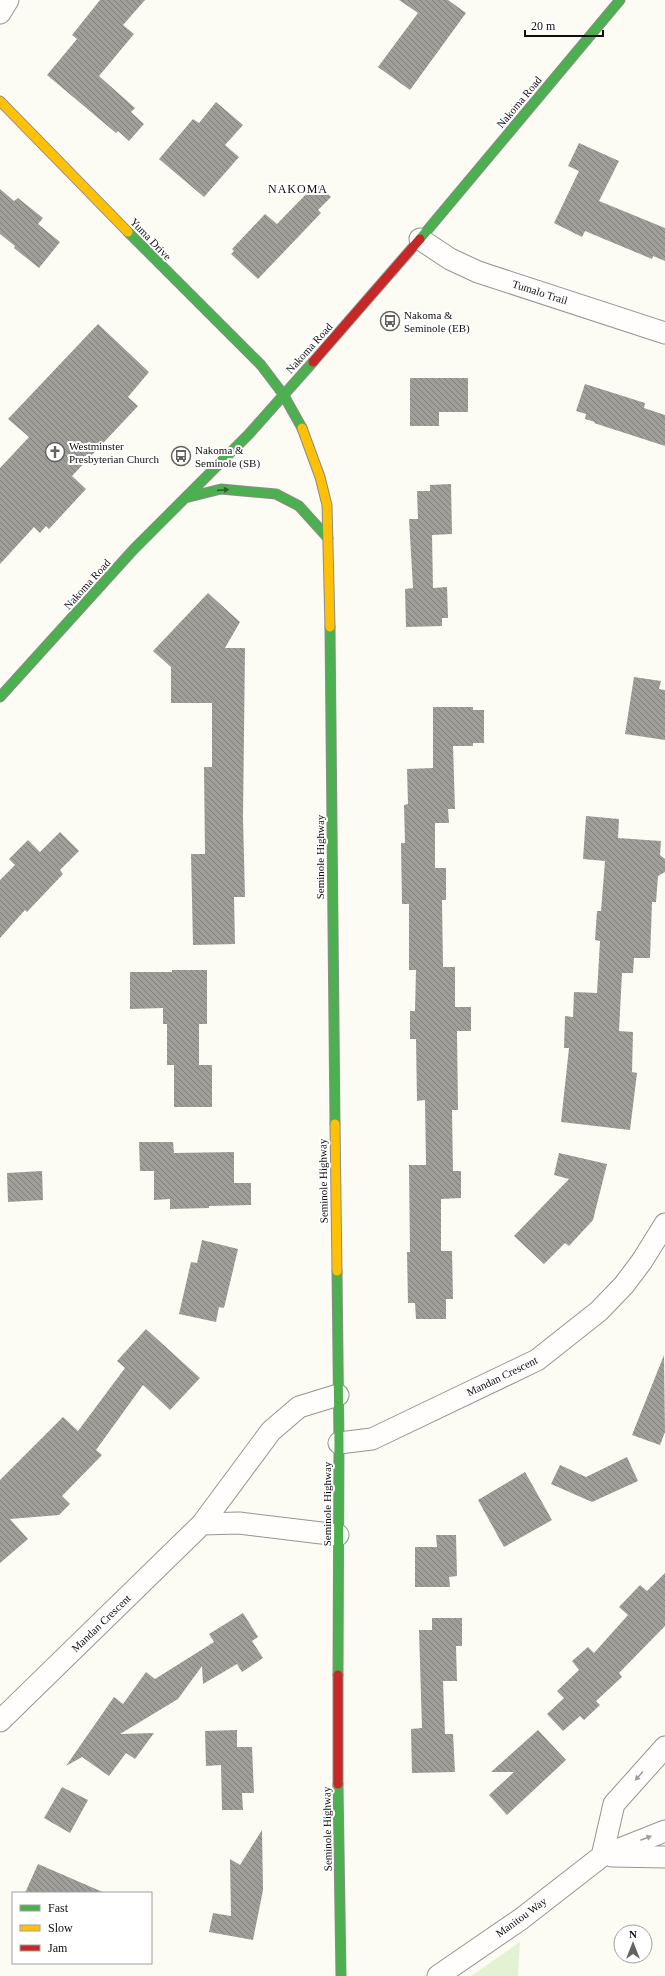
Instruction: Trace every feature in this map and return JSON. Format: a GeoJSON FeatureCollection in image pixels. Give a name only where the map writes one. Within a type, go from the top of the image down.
{"type":"FeatureCollection","features":[{"type":"Feature","properties":{"kind":"street"},"geometry":{"type":"LineString","coordinates":[[0,13],[8,0]]}},
{"type":"Feature","properties":{"kind":"street","name":"Nakoma Road"},"geometry":{"type":"LineString","coordinates":[[0,697],[134,549],[249,434],[420,239],[620,0]]}},
{"type":"Feature","properties":{"kind":"street","name":"Yuma Drive"},"geometry":{"type":"LineString","coordinates":[[0,101],[163,268],[261,365],[283,394]]}},
{"type":"Feature","properties":{"kind":"street","name":"Tumalo Trail"},"geometry":{"type":"LineString","coordinates":[[420,239],[450,259],[478,272],[665,333]]}},
{"type":"Feature","properties":{"kind":"street","name":"Seminole Highway"},"geometry":{"type":"LineString","coordinates":[[283,394],[303,430],[320,477],[327,505],[332,689],[331,825],[339,1443],[338,1776],[341,1976]]}},
{"type":"Feature","properties":{"kind":"street"},"geometry":{"type":"LineString","coordinates":[[185,498],[221,489],[276,494],[299,506],[328,538]]}},
{"type":"Feature","properties":{"kind":"street","name":"Mandan Crescent"},"geometry":{"type":"LineString","coordinates":[[339,1443],[372,1439],[537,1360],[599,1311],[624,1285],[642,1261],[665,1224]]}},
{"type":"Feature","properties":{"kind":"street","name":"Mandan Crescent"},"geometry":{"type":"LineString","coordinates":[[0,1721],[202,1524],[270,1431],[299,1407],[338,1395]]}},
{"type":"Feature","properties":{"kind":"street"},"geometry":{"type":"LineString","coordinates":[[202,1524],[239,1523],[338,1535]]}},
{"type":"Feature","properties":{"kind":"street"},"geometry":{"type":"LineString","coordinates":[[665,1747],[614,1804],[602,1856],[665,1857]]}},
{"type":"Feature","properties":{"kind":"street","name":"Manitou Way"},"geometry":{"type":"LineString","coordinates":[[438,1976],[521,1919],[602,1856],[665,1831]]}},
{"type":"Feature","properties":{"kind":"green space"},"geometry":{"type":"Polygon","coordinates":[[[520,1942],[518,1976],[471,1976],[520,1942]]]}},
{"type":"Feature","properties":{"kind":"building"},"geometry":{"type":"Polygon","coordinates":[[[100,0],[145,0],[123,25],[134,34],[99,76],[135,108],[131,112],[144,124],[129,141],[118,131],[116,133],[47,75],[77,39],[72,35],[100,0]]]}},
{"type":"Feature","properties":{"kind":"building"},"geometry":{"type":"Polygon","coordinates":[[[399,0],[448,0],[466,13],[410,90],[378,67],[418,13],[399,0]]]}},
{"type":"Feature","properties":{"kind":"building"},"geometry":{"type":"Polygon","coordinates":[[[216,102],[243,125],[225,145],[239,157],[204,197],[159,159],[193,119],[199,123],[216,102]]]}},
{"type":"Feature","properties":{"kind":"building"},"geometry":{"type":"Polygon","coordinates":[[[579,143],[619,161],[599,201],[665,228],[665,261],[653,256],[652,259],[585,231],[582,237],[554,223],[579,171],[568,166],[579,143]]]}},
{"type":"Feature","properties":{"kind":"building"},"geometry":{"type":"Polygon","coordinates":[[[317,183],[331,197],[318,210],[321,213],[258,279],[231,254],[234,251],[232,249],[265,214],[277,224],[317,183]]]}},
{"type":"Feature","properties":{"kind":"building"},"geometry":{"type":"Polygon","coordinates":[[[0,189],[14,201],[18,198],[43,218],[38,224],[60,242],[39,268],[14,248],[15,246],[0,234],[0,189]]]}},
{"type":"Feature","properties":{"kind":"building","name":"Westminster Presbyterian Church"},"geometry":{"type":"Polygon","coordinates":[[[98,324],[149,372],[128,397],[138,406],[72,476],[86,489],[49,529],[46,526],[40,533],[34,527],[0,564],[0,468],[29,437],[8,419],[98,324]]]}},
{"type":"Feature","properties":{"kind":"building"},"geometry":{"type":"Polygon","coordinates":[[[410,378],[468,378],[468,412],[439,412],[439,426],[410,426],[410,378]]]}},
{"type":"Feature","properties":{"kind":"building"},"geometry":{"type":"Polygon","coordinates":[[[585,384],[645,403],[644,408],[665,415],[665,446],[585,419],[586,414],[576,411],[585,384]]]}},
{"type":"Feature","properties":{"kind":"building"},"geometry":{"type":"Polygon","coordinates":[[[451,484],[452,534],[432,535],[433,588],[447,587],[448,618],[442,618],[442,626],[406,627],[405,589],[413,588],[409,519],[418,519],[417,491],[430,491],[430,485],[451,484]]]}},
{"type":"Feature","properties":{"kind":"building"},"geometry":{"type":"Polygon","coordinates":[[[208,593],[240,622],[225,648],[245,648],[243,818],[245,897],[234,897],[235,944],[193,945],[191,854],[205,854],[204,767],[212,767],[212,703],[171,703],[171,667],[153,651],[208,593]]]}},
{"type":"Feature","properties":{"kind":"building"},"geometry":{"type":"Polygon","coordinates":[[[634,677],[661,681],[659,689],[665,690],[665,740],[625,734],[634,677]]]}},
{"type":"Feature","properties":{"kind":"building"},"geometry":{"type":"Polygon","coordinates":[[[433,707],[473,707],[473,710],[484,710],[484,743],[473,743],[473,746],[453,746],[455,809],[448,809],[449,823],[435,823],[435,868],[446,868],[446,900],[442,900],[443,967],[455,967],[455,1007],[471,1007],[471,1031],[457,1031],[458,1110],[452,1110],[453,1171],[461,1171],[461,1198],[441,1199],[441,1251],[452,1251],[453,1299],[446,1299],[446,1319],[416,1319],[415,1303],[408,1303],[407,1252],[410,1252],[409,1165],[426,1165],[425,1100],[417,1101],[416,1039],[410,1039],[410,1011],[415,1011],[416,970],[409,970],[409,904],[402,904],[401,843],[405,843],[404,805],[408,804],[407,769],[433,768],[433,707]]]}},
{"type":"Feature","properties":{"kind":"building"},"geometry":{"type":"Polygon","coordinates":[[[586,816],[619,819],[618,838],[661,841],[660,855],[665,859],[665,872],[658,876],[656,902],[652,902],[650,958],[634,958],[633,973],[622,973],[619,1031],[633,1032],[632,1072],[637,1073],[630,1130],[561,1122],[569,1048],[564,1048],[565,1016],[573,1017],[574,992],[597,993],[600,941],[595,940],[597,911],[601,911],[605,861],[583,859],[586,816]]]}},
{"type":"Feature","properties":{"kind":"building"},"geometry":{"type":"Polygon","coordinates":[[[60,832],[79,851],[60,870],[63,874],[27,912],[25,910],[0,938],[0,880],[15,865],[9,859],[28,840],[40,852],[60,832]]]}},
{"type":"Feature","properties":{"kind":"building"},"geometry":{"type":"Polygon","coordinates":[[[172,970],[207,970],[207,1024],[199,1024],[199,1065],[212,1065],[212,1107],[174,1107],[174,1065],[167,1065],[167,1024],[163,1024],[163,1008],[130,1009],[130,972],[172,972],[172,970]]]}},
{"type":"Feature","properties":{"kind":"building"},"geometry":{"type":"Polygon","coordinates":[[[139,1142],[173,1142],[174,1153],[234,1152],[234,1183],[251,1183],[251,1205],[170,1209],[170,1199],[154,1200],[154,1171],[140,1171],[139,1142]]]}},
{"type":"Feature","properties":{"kind":"building"},"geometry":{"type":"Polygon","coordinates":[[[559,1153],[607,1164],[593,1220],[569,1246],[565,1243],[544,1264],[514,1236],[569,1179],[554,1175],[559,1153]]]}},
{"type":"Feature","properties":{"kind":"building"},"geometry":{"type":"Polygon","coordinates":[[[42,1171],[43,1200],[8,1202],[7,1173],[42,1171]]]}},
{"type":"Feature","properties":{"kind":"building"},"geometry":{"type":"Polygon","coordinates":[[[202,1240],[238,1249],[224,1308],[219,1307],[216,1322],[179,1314],[191,1262],[197,1263],[202,1240]]]}},
{"type":"Feature","properties":{"kind":"building"},"geometry":{"type":"Polygon","coordinates":[[[146,1329],[200,1378],[170,1410],[143,1385],[96,1450],[102,1455],[62,1496],[70,1504],[59,1515],[10,1519],[28,1539],[0,1563],[0,1480],[63,1417],[78,1431],[125,1368],[117,1361],[146,1329]]]}},
{"type":"Feature","properties":{"kind":"building"},"geometry":{"type":"Polygon","coordinates":[[[664,1355],[665,1432],[660,1445],[632,1435],[664,1355]]]}},
{"type":"Feature","properties":{"kind":"building"},"geometry":{"type":"Polygon","coordinates":[[[627,1457],[638,1481],[592,1502],[551,1484],[560,1465],[586,1477],[627,1457]]]}},
{"type":"Feature","properties":{"kind":"building"},"geometry":{"type":"Polygon","coordinates":[[[525,1472],[552,1520],[504,1547],[478,1500],[525,1472]]]}},
{"type":"Feature","properties":{"kind":"building"},"geometry":{"type":"Polygon","coordinates":[[[436,1535],[456,1535],[457,1576],[449,1577],[450,1587],[415,1587],[415,1547],[437,1547],[436,1535]]]}},
{"type":"Feature","properties":{"kind":"building"},"geometry":{"type":"Polygon","coordinates":[[[665,1573],[665,1626],[619,1673],[622,1677],[596,1701],[600,1705],[584,1720],[580,1716],[563,1731],[547,1714],[564,1698],[557,1691],[579,1670],[572,1661],[588,1647],[594,1653],[628,1615],[619,1607],[640,1585],[647,1591],[665,1573]]]}},
{"type":"Feature","properties":{"kind":"building"},"geometry":{"type":"Polygon","coordinates":[[[243,1613],[258,1637],[252,1641],[263,1658],[242,1672],[237,1664],[203,1684],[202,1666],[178,1699],[120,1734],[154,1733],[135,1759],[126,1753],[109,1776],[82,1757],[66,1766],[114,1697],[123,1704],[146,1672],[155,1679],[214,1642],[209,1634],[243,1613]]]}},
{"type":"Feature","properties":{"kind":"building"},"geometry":{"type":"Polygon","coordinates":[[[432,1618],[462,1618],[462,1646],[456,1646],[457,1681],[443,1681],[445,1734],[453,1734],[455,1772],[412,1773],[411,1729],[422,1728],[419,1630],[432,1630],[432,1618]]]}},
{"type":"Feature","properties":{"kind":"building"},"geometry":{"type":"Polygon","coordinates":[[[237,1730],[237,1747],[252,1747],[254,1793],[242,1793],[243,1810],[222,1810],[221,1765],[206,1766],[205,1731],[237,1730]]]}},
{"type":"Feature","properties":{"kind":"building"},"geometry":{"type":"Polygon","coordinates":[[[538,1730],[566,1760],[507,1815],[489,1795],[514,1772],[491,1772],[538,1730]]]}},
{"type":"Feature","properties":{"kind":"building"},"geometry":{"type":"Polygon","coordinates":[[[62,1787],[88,1800],[70,1833],[44,1818],[62,1787]]]}},
{"type":"Feature","properties":{"kind":"building"},"geometry":{"type":"Polygon","coordinates":[[[262,1830],[263,1890],[253,1940],[209,1932],[213,1913],[231,1916],[230,1859],[240,1865],[262,1830]]]}},
{"type":"Feature","properties":{"kind":"building"},"geometry":{"type":"Polygon","coordinates":[[[38,1864],[103,1892],[25,1892],[38,1864]]]}},
{"type":"Feature","properties":{"kind":"traffic: fast"},"geometry":{"type":"LineString","coordinates":[[420,239],[620,0]]}},
{"type":"Feature","properties":{"kind":"traffic: fast"},"geometry":{"type":"LineString","coordinates":[[128,232],[261,365],[283,394],[302,428]]}},
{"type":"Feature","properties":{"kind":"traffic: fast"},"geometry":{"type":"LineString","coordinates":[[0,697],[134,549],[249,434],[313,362]]}},
{"type":"Feature","properties":{"kind":"traffic: fast"},"geometry":{"type":"LineString","coordinates":[[185,498],[221,489],[276,494],[299,506],[328,538]]}},
{"type":"Feature","properties":{"kind":"traffic: fast"},"geometry":{"type":"LineString","coordinates":[[330,627],[335,1124]]}},
{"type":"Feature","properties":{"kind":"traffic: fast"},"geometry":{"type":"LineString","coordinates":[[337,1271],[339,1443],[338,1675]]}},
{"type":"Feature","properties":{"kind":"traffic: fast"},"geometry":{"type":"LineString","coordinates":[[338,1784],[341,1976]]}},
{"type":"Feature","properties":{"kind":"traffic: slow"},"geometry":{"type":"LineString","coordinates":[[0,101],[128,232]]}},
{"type":"Feature","properties":{"kind":"traffic: slow"},"geometry":{"type":"LineString","coordinates":[[302,428],[320,477],[327,505],[330,627]]}},
{"type":"Feature","properties":{"kind":"traffic: slow"},"geometry":{"type":"LineString","coordinates":[[335,1124],[337,1271]]}},
{"type":"Feature","properties":{"kind":"traffic: jam"},"geometry":{"type":"LineString","coordinates":[[313,362],[420,239]]}},
{"type":"Feature","properties":{"kind":"traffic: jam"},"geometry":{"type":"LineString","coordinates":[[338,1675],[338,1784]]}},
{"type":"Feature","properties":{"kind":"place","name":"Nakoma & Seminole (EB)"},"geometry":{"type":"Point","coordinates":[390,321]}},
{"type":"Feature","properties":{"kind":"place","name":"Westminster Presbyterian Church"},"geometry":{"type":"Point","coordinates":[55,452]}},
{"type":"Feature","properties":{"kind":"place","name":"Nakoma & Seminole (SB)"},"geometry":{"type":"Point","coordinates":[181,456]}},
{"type":"Feature","properties":{"kind":"district","name":"NAKOMA"},"geometry":{"type":"Point","coordinates":[298,189]}}]}
